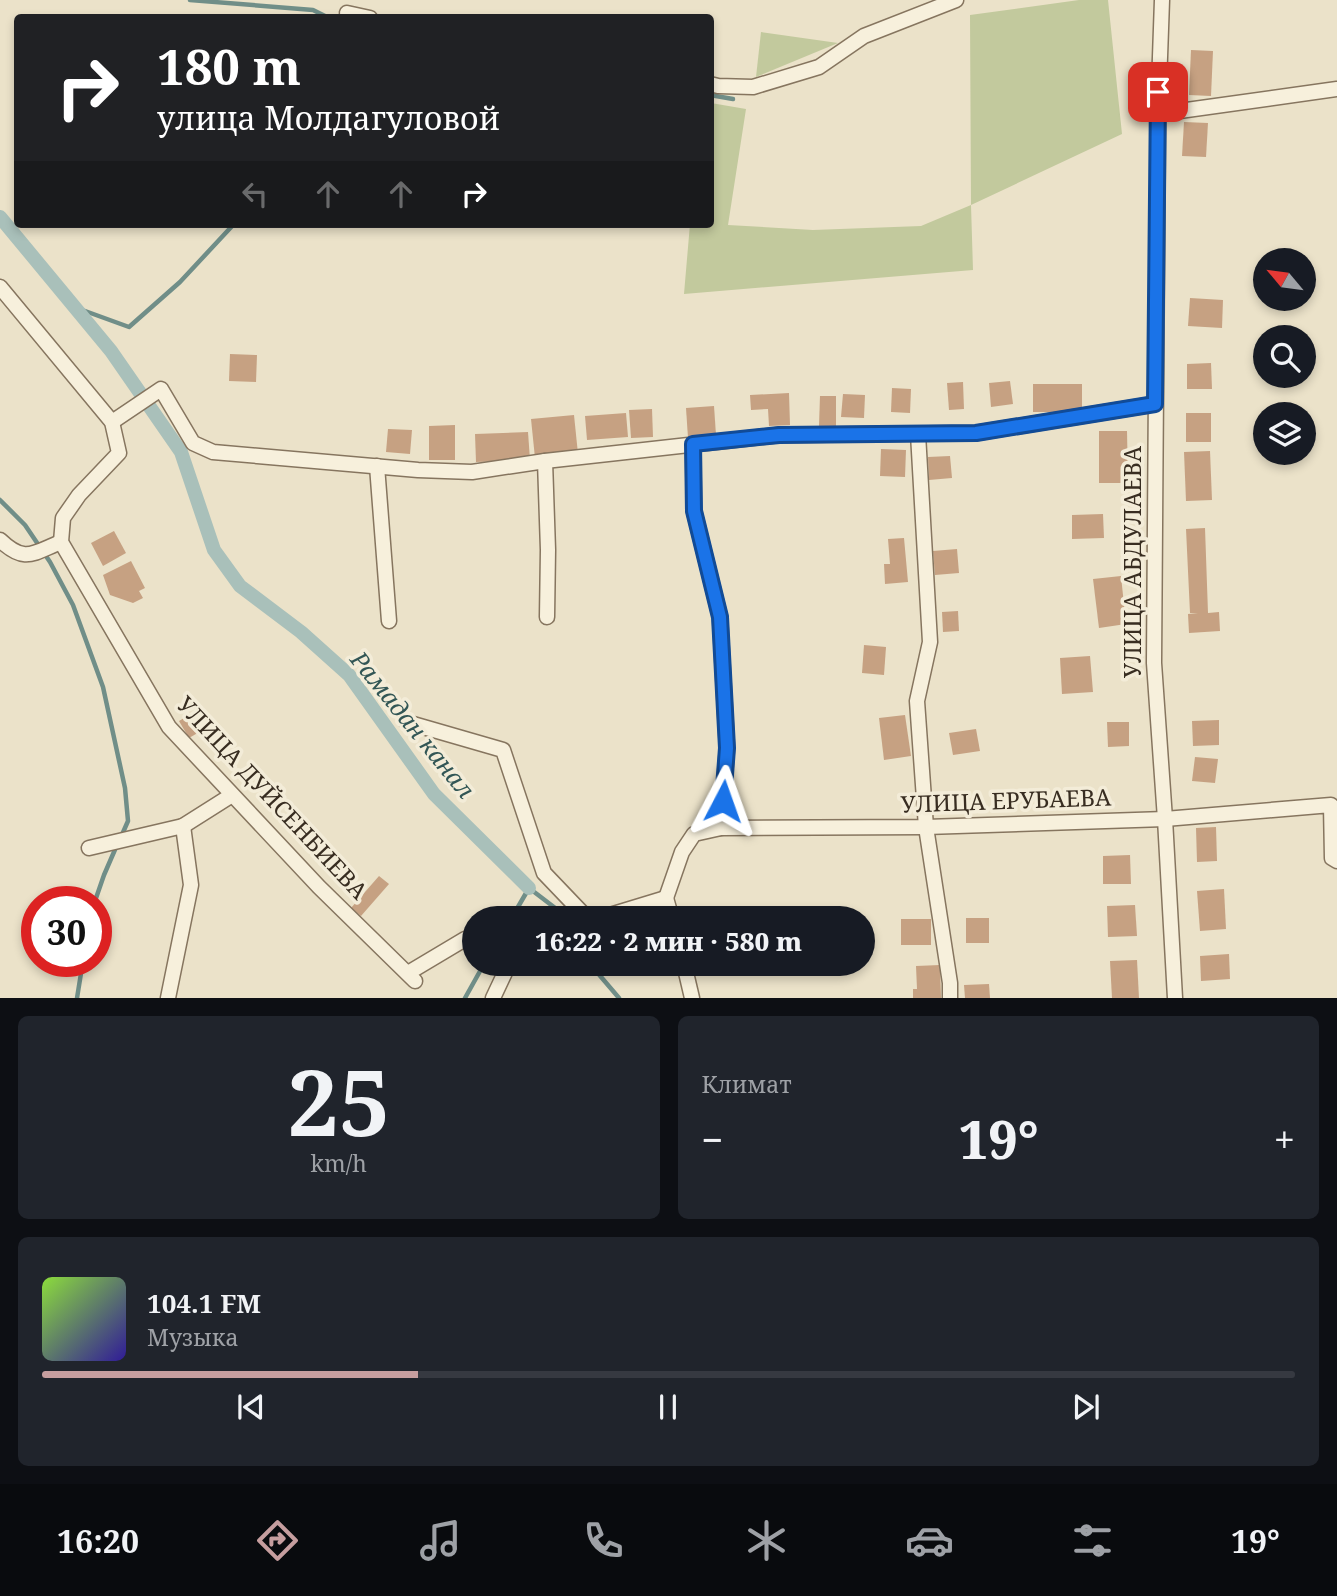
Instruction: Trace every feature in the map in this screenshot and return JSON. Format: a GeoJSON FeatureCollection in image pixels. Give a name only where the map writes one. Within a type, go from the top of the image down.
{"type":"FeatureCollection","features":[{"type":"Feature","properties":{"kind":"street"},"geometry":{"type":"LineString","coordinates":[[714,84],[753,87],[819,67],[864,36],[956,0]]}},
{"type":"Feature","properties":{"kind":"street","name":"УЛИЦА АБДУЛАЕВА"},"geometry":{"type":"LineString","coordinates":[[1161,0],[1154,663],[1175,998]]}},
{"type":"Feature","properties":{"kind":"street"},"geometry":{"type":"LineString","coordinates":[[347,13],[352,14]]}},
{"type":"Feature","properties":{"kind":"street"},"geometry":{"type":"LineString","coordinates":[[1158,114],[1337,89]]}},
{"type":"Feature","properties":{"kind":"street"},"geometry":{"type":"LineString","coordinates":[[0,287],[112,422],[119,453],[79,495],[63,518],[61,542],[28,555],[12,551],[0,540]]}},
{"type":"Feature","properties":{"kind":"street"},"geometry":{"type":"LineString","coordinates":[[112,422],[161,389],[193,443],[213,452],[472,472],[545,461],[779,435],[976,433],[1155,404]]}},
{"type":"Feature","properties":{"kind":"street"},"geometry":{"type":"LineString","coordinates":[[918,434],[930,642],[917,701],[926,827],[950,998]]}},
{"type":"Feature","properties":{"kind":"street"},"geometry":{"type":"LineString","coordinates":[[693,444],[694,511],[720,617],[727,748],[721,828]]}},
{"type":"Feature","properties":{"kind":"street"},"geometry":{"type":"LineString","coordinates":[[545,461],[547,617]]}},
{"type":"Feature","properties":{"kind":"street"},"geometry":{"type":"LineString","coordinates":[[377,466],[389,621]]}},
{"type":"Feature","properties":{"kind":"street","name":"УЛИЦА ДУЙСЕНБИЕВА"},"geometry":{"type":"LineString","coordinates":[[61,542],[169,727],[319,887],[412,977],[462,941]]}},
{"type":"Feature","properties":{"kind":"street"},"geometry":{"type":"LineString","coordinates":[[406,722],[503,750],[544,873],[576,906]]}},
{"type":"Feature","properties":{"kind":"street"},"geometry":{"type":"LineString","coordinates":[[89,848],[183,826],[232,794]]}},
{"type":"Feature","properties":{"kind":"street","name":"УЛИЦА ЕРУБАЕВА"},"geometry":{"type":"LineString","coordinates":[[666,898],[682,852],[694,835],[721,828],[926,827],[1165,819],[1331,805],[1332,858],[1337,861]]}},
{"type":"Feature","properties":{"kind":"street"},"geometry":{"type":"LineString","coordinates":[[168,998],[191,885],[183,826]]}},
{"type":"Feature","properties":{"kind":"street"},"geometry":{"type":"LineString","coordinates":[[640,906],[666,898],[668,906]]}},
{"type":"Feature","properties":{"kind":"street"},"geometry":{"type":"LineString","coordinates":[[493,998],[503,976]]}},
{"type":"Feature","properties":{"kind":"street"},"geometry":{"type":"LineString","coordinates":[[687,976],[692,998]]}},
{"type":"Feature","properties":{"kind":"green space"},"geometry":{"type":"Polygon","coordinates":[[[1079,0],[1108,0],[1122,134],[971,205],[970,15],[1079,0]]]}},
{"type":"Feature","properties":{"kind":"green space"},"geometry":{"type":"Polygon","coordinates":[[[761,32],[838,43],[756,77],[761,32]]]}},
{"type":"Feature","properties":{"kind":"green space"},"geometry":{"type":"Polygon","coordinates":[[[714,104],[746,109],[728,225],[813,230],[921,226],[971,205],[973,270],[684,294],[690,228],[714,228],[714,104]]]}},
{"type":"Feature","properties":{"kind":"building"},"geometry":{"type":"Polygon","coordinates":[[[1191,50],[1213,51],[1211,96],[1189,95],[1191,50]]]}},
{"type":"Feature","properties":{"kind":"building"},"geometry":{"type":"Polygon","coordinates":[[[1184,122],[1208,123],[1206,157],[1182,156],[1184,122]]]}},
{"type":"Feature","properties":{"kind":"building"},"geometry":{"type":"Polygon","coordinates":[[[1190,298],[1223,300],[1222,328],[1188,326],[1190,298]]]}},
{"type":"Feature","properties":{"kind":"building"},"geometry":{"type":"Polygon","coordinates":[[[230,354],[257,355],[256,382],[229,381],[230,354]]]}},
{"type":"Feature","properties":{"kind":"building"},"geometry":{"type":"Polygon","coordinates":[[[1211,363],[1212,389],[1187,389],[1187,364],[1211,363]]]}},
{"type":"Feature","properties":{"kind":"building"},"geometry":{"type":"Polygon","coordinates":[[[1010,381],[1013,404],[991,407],[989,383],[1010,381]]]}},
{"type":"Feature","properties":{"kind":"building"},"geometry":{"type":"Polygon","coordinates":[[[963,382],[964,409],[949,410],[947,383],[963,382]]]}},
{"type":"Feature","properties":{"kind":"building"},"geometry":{"type":"Polygon","coordinates":[[[1033,384],[1082,384],[1082,412],[1033,412],[1033,384]]]}},
{"type":"Feature","properties":{"kind":"building"},"geometry":{"type":"Polygon","coordinates":[[[892,388],[911,389],[910,413],[891,412],[892,388]]]}},
{"type":"Feature","properties":{"kind":"building"},"geometry":{"type":"Polygon","coordinates":[[[789,393],[790,425],[769,426],[768,409],[751,410],[750,395],[789,393]]]}},
{"type":"Feature","properties":{"kind":"building"},"geometry":{"type":"Polygon","coordinates":[[[843,394],[865,395],[864,418],[841,417],[843,394]]]}},
{"type":"Feature","properties":{"kind":"building"},"geometry":{"type":"Polygon","coordinates":[[[820,396],[836,396],[836,426],[819,426],[820,396]]]}},
{"type":"Feature","properties":{"kind":"building"},"geometry":{"type":"Polygon","coordinates":[[[714,406],[716,435],[688,438],[686,408],[714,406]]]}},
{"type":"Feature","properties":{"kind":"building"},"geometry":{"type":"Polygon","coordinates":[[[652,409],[653,437],[631,438],[629,410],[652,409]]]}},
{"type":"Feature","properties":{"kind":"building"},"geometry":{"type":"Polygon","coordinates":[[[626,413],[628,437],[587,440],[585,416],[626,413]]]}},
{"type":"Feature","properties":{"kind":"building"},"geometry":{"type":"Polygon","coordinates":[[[1186,413],[1211,413],[1211,442],[1186,442],[1186,413]]]}},
{"type":"Feature","properties":{"kind":"building"},"geometry":{"type":"Polygon","coordinates":[[[574,415],[578,454],[535,458],[531,419],[574,415]]]}},
{"type":"Feature","properties":{"kind":"building"},"geometry":{"type":"Polygon","coordinates":[[[455,425],[455,460],[429,460],[429,426],[455,425]]]}},
{"type":"Feature","properties":{"kind":"building"},"geometry":{"type":"Polygon","coordinates":[[[388,429],[412,430],[410,454],[386,452],[388,429]]]}},
{"type":"Feature","properties":{"kind":"building"},"geometry":{"type":"Polygon","coordinates":[[[1099,431],[1127,431],[1128,483],[1099,483],[1099,431]]]}},
{"type":"Feature","properties":{"kind":"building"},"geometry":{"type":"Polygon","coordinates":[[[528,432],[530,460],[476,462],[475,434],[528,432]]]}},
{"type":"Feature","properties":{"kind":"building"},"geometry":{"type":"Polygon","coordinates":[[[881,449],[906,450],[905,477],[880,476],[881,449]]]}},
{"type":"Feature","properties":{"kind":"building"},"geometry":{"type":"Polygon","coordinates":[[[1210,451],[1212,500],[1186,501],[1184,452],[1210,451]]]}},
{"type":"Feature","properties":{"kind":"building"},"geometry":{"type":"Polygon","coordinates":[[[950,456],[952,478],[929,480],[928,457],[950,456]]]}},
{"type":"Feature","properties":{"kind":"building"},"geometry":{"type":"Polygon","coordinates":[[[1103,514],[1104,538],[1072,539],[1072,515],[1103,514]]]}},
{"type":"Feature","properties":{"kind":"building"},"geometry":{"type":"Polygon","coordinates":[[[1205,528],[1208,613],[1219,612],[1220,631],[1189,633],[1188,614],[1198,613],[1190,613],[1186,529],[1205,528]]]}},
{"type":"Feature","properties":{"kind":"building"},"geometry":{"type":"Polygon","coordinates":[[[114,531],[126,553],[103,566],[91,543],[114,531]]]}},
{"type":"Feature","properties":{"kind":"building"},"geometry":{"type":"Polygon","coordinates":[[[904,538],[908,582],[885,584],[884,564],[890,564],[888,539],[904,538]]]}},
{"type":"Feature","properties":{"kind":"building"},"geometry":{"type":"Polygon","coordinates":[[[957,549],[959,573],[935,575],[933,551],[957,549]]]}},
{"type":"Feature","properties":{"kind":"building"},"geometry":{"type":"Polygon","coordinates":[[[131,561],[145,588],[139,591],[143,598],[133,603],[110,595],[103,575],[131,561]]]}},
{"type":"Feature","properties":{"kind":"building"},"geometry":{"type":"Polygon","coordinates":[[[1121,576],[1126,624],[1099,628],[1093,579],[1121,576]]]}},
{"type":"Feature","properties":{"kind":"building"},"geometry":{"type":"Polygon","coordinates":[[[958,611],[959,631],[943,632],[942,612],[958,611]]]}},
{"type":"Feature","properties":{"kind":"building"},"geometry":{"type":"Polygon","coordinates":[[[864,645],[886,647],[884,675],[862,673],[864,645]]]}},
{"type":"Feature","properties":{"kind":"building"},"geometry":{"type":"Polygon","coordinates":[[[1090,656],[1093,692],[1062,694],[1060,658],[1090,656]]]}},
{"type":"Feature","properties":{"kind":"building"},"geometry":{"type":"Polygon","coordinates":[[[203,707],[213,724],[189,738],[179,721],[203,707]]]}},
{"type":"Feature","properties":{"kind":"building"},"geometry":{"type":"Polygon","coordinates":[[[905,715],[911,756],[884,760],[879,718],[905,715]]]}},
{"type":"Feature","properties":{"kind":"building"},"geometry":{"type":"Polygon","coordinates":[[[1219,720],[1219,745],[1193,746],[1192,721],[1219,720]]]}},
{"type":"Feature","properties":{"kind":"building"},"geometry":{"type":"Polygon","coordinates":[[[1107,722],[1129,722],[1129,746],[1108,747],[1107,722]]]}},
{"type":"Feature","properties":{"kind":"building"},"geometry":{"type":"Polygon","coordinates":[[[976,729],[980,751],[953,755],[949,733],[976,729]]]}},
{"type":"Feature","properties":{"kind":"building"},"geometry":{"type":"Polygon","coordinates":[[[1195,757],[1218,759],[1215,783],[1192,781],[1195,757]]]}},
{"type":"Feature","properties":{"kind":"building"},"geometry":{"type":"Polygon","coordinates":[[[1216,827],[1217,861],[1197,862],[1196,828],[1216,827]]]}},
{"type":"Feature","properties":{"kind":"building"},"geometry":{"type":"Polygon","coordinates":[[[1130,855],[1131,884],[1103,884],[1103,856],[1130,855]]]}},
{"type":"Feature","properties":{"kind":"building"},"geometry":{"type":"Polygon","coordinates":[[[379,876],[389,884],[361,916],[351,908],[379,876]]]}},
{"type":"Feature","properties":{"kind":"building"},"geometry":{"type":"Polygon","coordinates":[[[1224,889],[1226,929],[1200,931],[1197,891],[1224,889]]]}},
{"type":"Feature","properties":{"kind":"building"},"geometry":{"type":"Polygon","coordinates":[[[1135,905],[1137,936],[1108,937],[1107,906],[1135,905]]]}},
{"type":"Feature","properties":{"kind":"building"},"geometry":{"type":"Polygon","coordinates":[[[966,918],[989,918],[989,943],[966,943],[966,918]]]}},
{"type":"Feature","properties":{"kind":"building"},"geometry":{"type":"Polygon","coordinates":[[[901,919],[931,919],[931,945],[901,945],[901,919]]]}},
{"type":"Feature","properties":{"kind":"building"},"geometry":{"type":"Polygon","coordinates":[[[1229,954],[1230,979],[1201,981],[1200,956],[1229,954]]]}},
{"type":"Feature","properties":{"kind":"building"},"geometry":{"type":"Polygon","coordinates":[[[1137,960],[1139,998],[1112,998],[1110,961],[1137,960]]]}},
{"type":"Feature","properties":{"kind":"building"},"geometry":{"type":"Polygon","coordinates":[[[940,965],[941,998],[913,998],[913,989],[917,989],[916,966],[940,965]]]}},
{"type":"Feature","properties":{"kind":"building"},"geometry":{"type":"Polygon","coordinates":[[[989,984],[990,998],[965,998],[964,985],[989,984]]]}},
{"type":"Feature","properties":{"kind":"waterway"},"geometry":{"type":"LineString","coordinates":[[190,0],[313,10],[321,14]]}},
{"type":"Feature","properties":{"kind":"waterway"},"geometry":{"type":"LineString","coordinates":[[714,96],[733,99]]}},
{"type":"Feature","properties":{"kind":"waterway","name":"Рамадан канал"},"geometry":{"type":"LineString","coordinates":[[0,217],[111,351],[181,452],[214,550],[240,586],[301,632],[349,675],[434,794],[529,888]]}},
{"type":"Feature","properties":{"kind":"waterway"},"geometry":{"type":"LineString","coordinates":[[74,307],[129,327],[180,282],[230,228]]}},
{"type":"Feature","properties":{"kind":"waterway"},"geometry":{"type":"LineString","coordinates":[[0,500],[25,525],[50,562],[73,605],[103,687],[125,788],[128,821],[121,837]]}},
{"type":"Feature","properties":{"kind":"waterway"},"geometry":{"type":"LineString","coordinates":[[100,886],[117,845]]}},
{"type":"Feature","properties":{"kind":"waterway"},"geometry":{"type":"LineString","coordinates":[[519,906],[529,888],[553,906]]}},
{"type":"Feature","properties":{"kind":"waterway"},"geometry":{"type":"LineString","coordinates":[[465,998],[477,976]]}},
{"type":"Feature","properties":{"kind":"waterway"},"geometry":{"type":"LineString","coordinates":[[600,976],[619,998]]}},
{"type":"Feature","properties":{"kind":"waterway"},"geometry":{"type":"LineString","coordinates":[[77,998],[80,977]]}},
{"type":"Feature","properties":{"kind":"route"},"geometry":{"type":"LineString","coordinates":[[723,801],[727,748],[720,617],[694,511],[693,444],[779,435],[976,433],[1155,404],[1158,92]]}}]}
